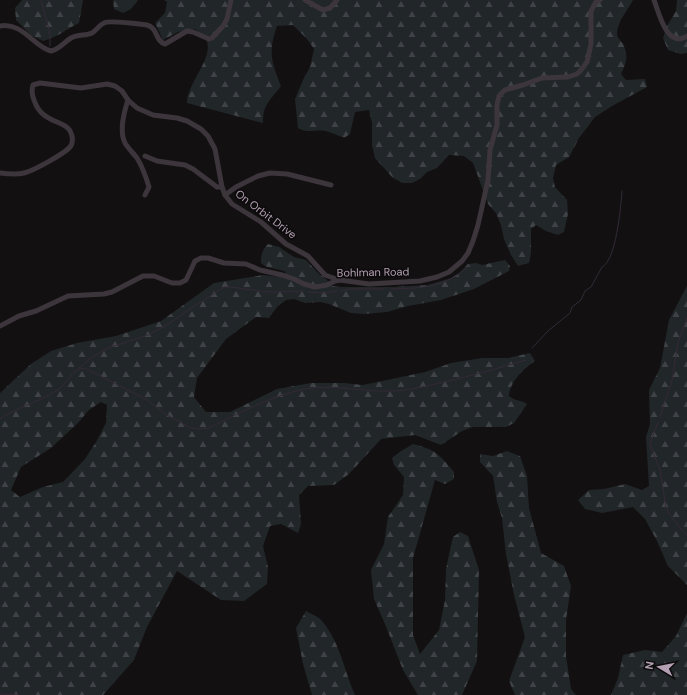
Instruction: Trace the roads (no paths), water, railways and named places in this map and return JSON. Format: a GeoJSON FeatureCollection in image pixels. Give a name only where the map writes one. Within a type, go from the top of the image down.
{"type":"FeatureCollection","features":[{"type":"Feature","properties":{"kind":"street"},"geometry":{"type":"LineString","coordinates":[[0,26],[10,26],[20,30],[51,51],[75,36],[91,33],[102,23],[108,22],[134,23],[150,26],[154,29],[159,42],[165,44],[188,31],[212,38],[227,19],[231,0]]}},
{"type":"Feature","properties":{"kind":"street"},"geometry":{"type":"LineString","coordinates":[[304,0],[323,10],[330,8],[337,0]]}},
{"type":"Feature","properties":{"kind":"street","name":"Bohlman Road"},"geometry":{"type":"LineString","coordinates":[[0,326],[19,316],[36,311],[68,296],[108,293],[119,289],[143,276],[154,276],[172,283],[180,283],[186,280],[196,261],[201,258],[224,263],[246,264],[260,270],[288,277],[315,287],[327,286],[340,280],[369,284],[420,281],[437,277],[449,272],[462,262],[468,253],[478,225],[488,180],[490,150],[497,125],[497,104],[499,96],[505,90],[542,78],[568,77],[577,74],[587,62],[591,44],[591,12],[596,2],[600,0]]}},
{"type":"Feature","properties":{"kind":"street"},"geometry":{"type":"LineString","coordinates":[[654,0],[661,21],[669,35],[677,39],[687,36]]}},
{"type":"Feature","properties":{"kind":"street","name":"On Orbit Drive"},"geometry":{"type":"LineString","coordinates":[[0,173],[15,174],[36,168],[67,150],[72,144],[72,134],[70,131],[64,126],[45,117],[38,109],[31,92],[32,88],[36,84],[81,88],[107,84],[115,86],[122,91],[128,100],[137,108],[153,115],[177,118],[187,121],[201,129],[208,136],[215,150],[222,188],[232,204],[265,225],[286,244],[308,256],[325,275],[340,280]]}},
{"type":"Feature","properties":{"kind":"street"},"geometry":{"type":"LineString","coordinates":[[128,100],[125,112],[123,134],[125,142],[138,159],[146,178],[148,187],[145,195]]}},
{"type":"Feature","properties":{"kind":"street"},"geometry":{"type":"LineString","coordinates":[[145,156],[157,161],[185,165],[193,169],[217,187],[222,188]]}},
{"type":"Feature","properties":{"kind":"street"},"geometry":{"type":"LineString","coordinates":[[225,195],[236,187],[258,176],[270,173],[287,174],[322,184],[331,185]]}},
{"type":"Feature","properties":{"kind":"waterway"},"geometry":{"type":"LineString","coordinates":[[41,0],[50,34],[50,46]]}},
{"type":"Feature","properties":{"kind":"waterway"},"geometry":{"type":"LineString","coordinates":[[532,348],[548,331],[570,313],[572,307],[581,300],[585,291],[591,287],[602,267],[607,263],[611,255],[617,232],[622,191]]}},
{"type":"Feature","properties":{"kind":"waterway"},"geometry":{"type":"LineString","coordinates":[[391,289],[434,285],[452,278],[461,273],[470,265]]}},
{"type":"Feature","properties":{"kind":"waterway"},"geometry":{"type":"LineString","coordinates":[[79,368],[91,358],[108,348],[148,335],[167,325],[224,287],[275,292],[303,291]]}},
{"type":"Feature","properties":{"kind":"waterway"},"geometry":{"type":"LineString","coordinates":[[341,291],[350,289],[383,289]]}},
{"type":"Feature","properties":{"kind":"waterway"},"geometry":{"type":"LineString","coordinates":[[308,292],[324,293],[337,291]]}},
{"type":"Feature","properties":{"kind":"waterway"},"geometry":{"type":"LineString","coordinates":[[660,417],[672,380],[678,343],[687,318]]}},
{"type":"Feature","properties":{"kind":"waterway"},"geometry":{"type":"LineString","coordinates":[[0,419],[53,393],[61,387],[75,371],[83,368],[147,400],[167,415],[191,428],[198,429],[209,428],[268,400],[305,389],[326,387],[397,391],[424,387],[526,360]]}},
{"type":"Feature","properties":{"kind":"waterway"},"geometry":{"type":"LineString","coordinates":[[658,422],[650,444],[660,470],[666,507],[669,514],[687,536]]}},
{"type":"Feature","properties":{"kind":"waterway"},"geometry":{"type":"LineString","coordinates":[[0,694],[18,695]]}}]}
